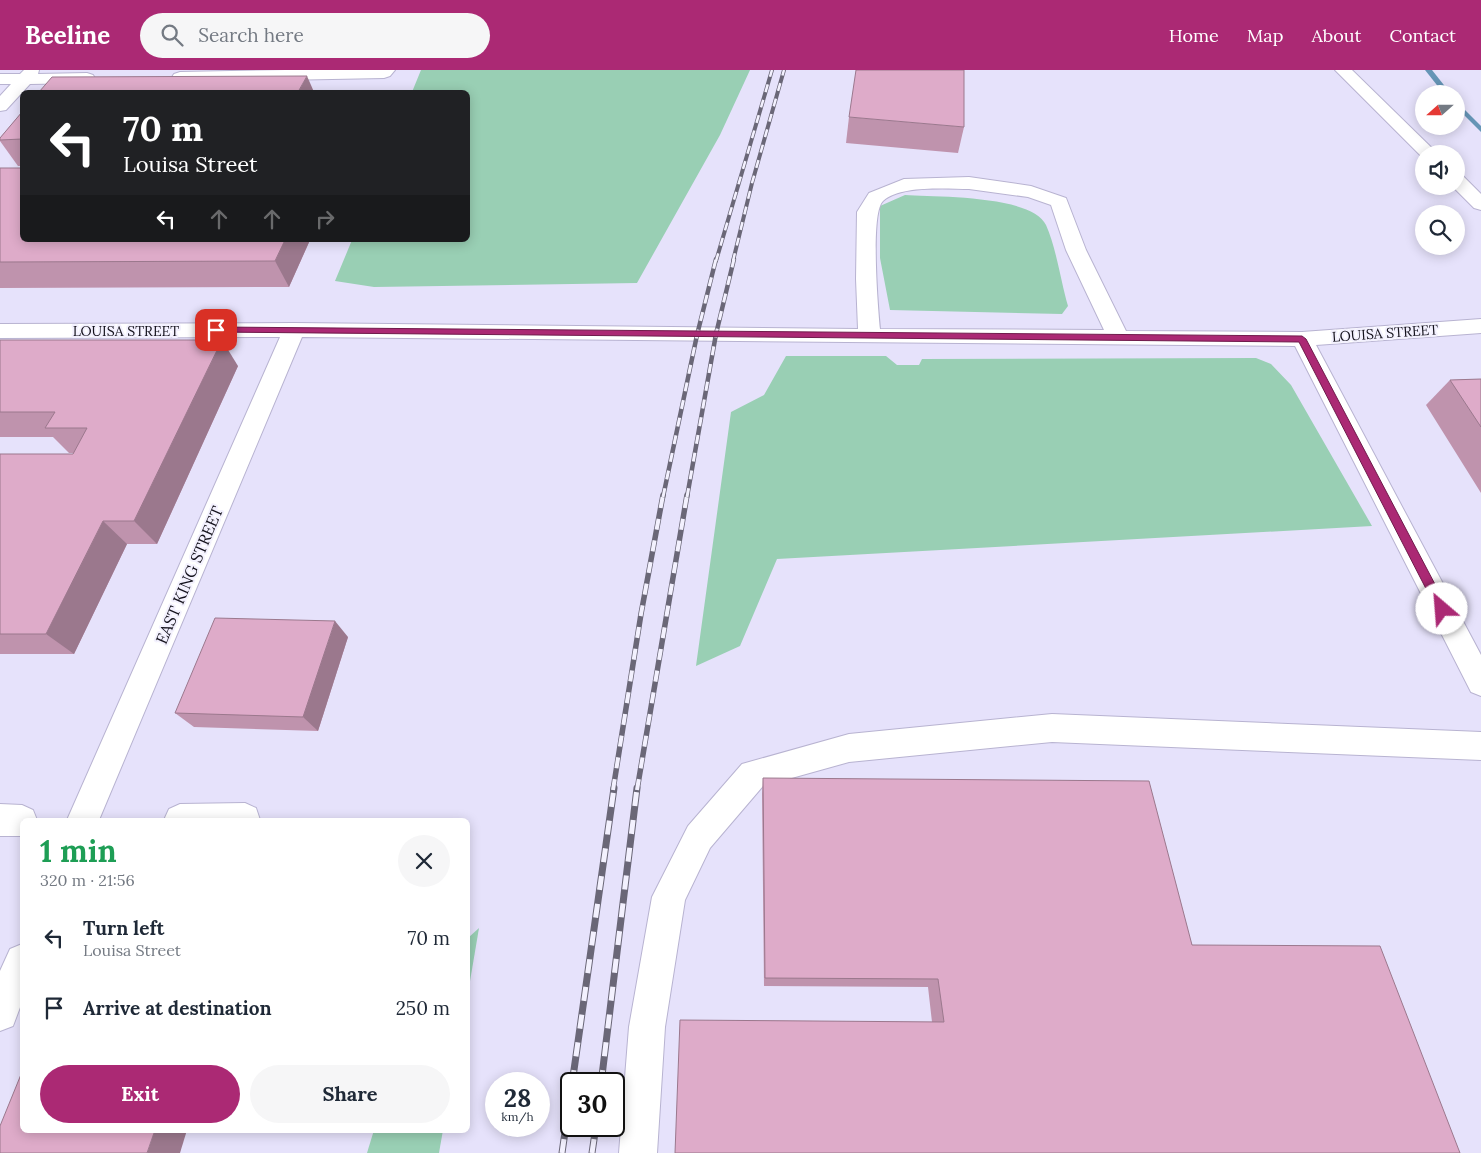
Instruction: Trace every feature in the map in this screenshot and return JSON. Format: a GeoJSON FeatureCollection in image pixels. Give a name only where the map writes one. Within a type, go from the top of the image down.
{"type":"FeatureCollection","features":[{"type":"Feature","properties":{"kind":"street"},"geometry":{"type":"LineString","coordinates":[[1343,70],[1421,145]]}},
{"type":"Feature","properties":{"kind":"street"},"geometry":{"type":"LineString","coordinates":[[164,77],[385,72]]}},
{"type":"Feature","properties":{"kind":"street"},"geometry":{"type":"LineString","coordinates":[[0,79],[29,75],[104,78]]}},
{"type":"Feature","properties":{"kind":"street"},"geometry":{"type":"LineString","coordinates":[[0,106],[29,75]]}},
{"type":"Feature","properties":{"kind":"street"},"geometry":{"type":"LineString","coordinates":[[869,335],[866,279],[867,212],[876,197],[904,185],[968,183],[1030,192],[1059,202],[1076,250],[1120,338]]}},
{"type":"Feature","properties":{"kind":"street"},"geometry":{"type":"LineString","coordinates":[[1465,189],[1481,204]]}},
{"type":"Feature","properties":{"kind":"street","name":"LOUISA STREET"},"geometry":{"type":"LineString","coordinates":[[0,331],[294,330],[1302,339],[1481,326]]}},
{"type":"Feature","properties":{"kind":"street","name":"EAST KING STREET"},"geometry":{"type":"LineString","coordinates":[[84,818],[294,330]]}},
{"type":"Feature","properties":{"kind":"street"},"geometry":{"type":"LineString","coordinates":[[1302,339],[1477,667]]}},
{"type":"Feature","properties":{"kind":"street"},"geometry":{"type":"LineString","coordinates":[[638,1153],[647,1027],[669,897],[699,837],[753,774],[849,748],[1052,728],[1481,746]]}},
{"type":"Feature","properties":{"kind":"street"},"geometry":{"type":"LineString","coordinates":[[0,820],[20,821]]}},
{"type":"Feature","properties":{"kind":"street"},"geometry":{"type":"LineString","coordinates":[[0,1013],[20,966]]}},
{"type":"Feature","properties":{"kind":"green space"},"geometry":{"type":"Polygon","coordinates":[[[421,70],[750,70],[720,135],[637,283],[374,287],[335,281],[351,242],[470,242],[470,90],[413,90],[421,70]]]}},
{"type":"Feature","properties":{"kind":"green space"},"geometry":{"type":"Polygon","coordinates":[[[905,195],[960,197],[1003,203],[1022,208],[1037,215],[1046,225],[1050,234],[1068,306],[1062,314],[890,310],[880,258],[880,206],[905,195]]]}},
{"type":"Feature","properties":{"kind":"green space"},"geometry":{"type":"Polygon","coordinates":[[[786,356],[886,356],[897,365],[919,365],[922,359],[1256,358],[1271,364],[1291,385],[1372,526],[777,559],[740,646],[696,666],[731,412],[764,395],[786,356]]]}},
{"type":"Feature","properties":{"kind":"green space"},"geometry":{"type":"Polygon","coordinates":[[[479,928],[470,981],[470,936],[479,928]]]}},
{"type":"Feature","properties":{"kind":"green space"},"geometry":{"type":"Polygon","coordinates":[[[373,1133],[442,1133],[439,1153],[367,1153],[373,1133]]]}},
{"type":"Feature","properties":{"kind":"building"},"geometry":{"type":"Polygon","coordinates":[[[856,70],[964,70],[964,127],[849,117],[856,70]]]}},
{"type":"Feature","properties":{"kind":"building"},"geometry":{"type":"Polygon","coordinates":[[[307,76],[299,90],[41,90],[52,77],[307,76]]]}},
{"type":"Feature","properties":{"kind":"building"},"geometry":{"type":"Polygon","coordinates":[[[20,114],[20,139],[0,140],[20,114]]]}},
{"type":"Feature","properties":{"kind":"building"},"geometry":{"type":"Polygon","coordinates":[[[0,168],[20,168],[20,242],[284,242],[275,261],[0,262],[0,168]]]}},
{"type":"Feature","properties":{"kind":"building"},"geometry":{"type":"Polygon","coordinates":[[[0,340],[222,340],[134,521],[103,521],[46,634],[0,634],[0,454],[73,454],[87,428],[45,428],[55,412],[0,412],[0,340]]]}},
{"type":"Feature","properties":{"kind":"building"},"geometry":{"type":"Polygon","coordinates":[[[1481,379],[1481,427],[1450,380],[1481,379]]]}},
{"type":"Feature","properties":{"kind":"building"},"geometry":{"type":"Polygon","coordinates":[[[215,618],[335,621],[303,717],[175,713],[215,618]]]}},
{"type":"Feature","properties":{"kind":"building"},"geometry":{"type":"Polygon","coordinates":[[[763,778],[1149,781],[1192,945],[1380,946],[1460,1153],[675,1153],[680,1020],[944,1022],[938,979],[765,978],[763,778]]]}},
{"type":"Feature","properties":{"kind":"building"},"geometry":{"type":"Polygon","coordinates":[[[20,1077],[20,1133],[154,1133],[147,1153],[0,1153],[0,1126],[20,1077]]]}},
{"type":"Feature","properties":{"kind":"waterway"},"geometry":{"type":"LineString","coordinates":[[1428,70],[1440,85]]}},
{"type":"Feature","properties":{"kind":"waterway"},"geometry":{"type":"LineString","coordinates":[[1465,113],[1481,130]]}},
{"type":"Feature","properties":{"kind":"railway"},"geometry":{"type":"LineString","coordinates":[[716,261],[772,70]]}},
{"type":"Feature","properties":{"kind":"railway"},"geometry":{"type":"LineString","coordinates":[[733,261],[752,183],[784,70]]}},
{"type":"Feature","properties":{"kind":"railway"},"geometry":{"type":"LineString","coordinates":[[663,497],[697,335],[716,259]]}},
{"type":"Feature","properties":{"kind":"railway"},"geometry":{"type":"LineString","coordinates":[[687,497],[716,334],[734,259]]}},
{"type":"Feature","properties":{"kind":"railway"},"geometry":{"type":"LineString","coordinates":[[613,790],[641,614],[663,495]]}},
{"type":"Feature","properties":{"kind":"railway"},"geometry":{"type":"LineString","coordinates":[[637,790],[687,495]]}},
{"type":"Feature","properties":{"kind":"railway"},"geometry":{"type":"LineString","coordinates":[[574,1072],[614,788]]}},
{"type":"Feature","properties":{"kind":"railway"},"geometry":{"type":"LineString","coordinates":[[602,1072],[637,788]]}},
{"type":"Feature","properties":{"kind":"railway"},"geometry":{"type":"LineString","coordinates":[[562,1153],[564,1137]]}},
{"type":"Feature","properties":{"kind":"railway"},"geometry":{"type":"LineString","coordinates":[[592,1153],[594,1137]]}},
{"type":"Feature","properties":{"kind":"route"},"geometry":{"type":"LineString","coordinates":[[216,330],[1302,339],[1442,609]]}}]}
